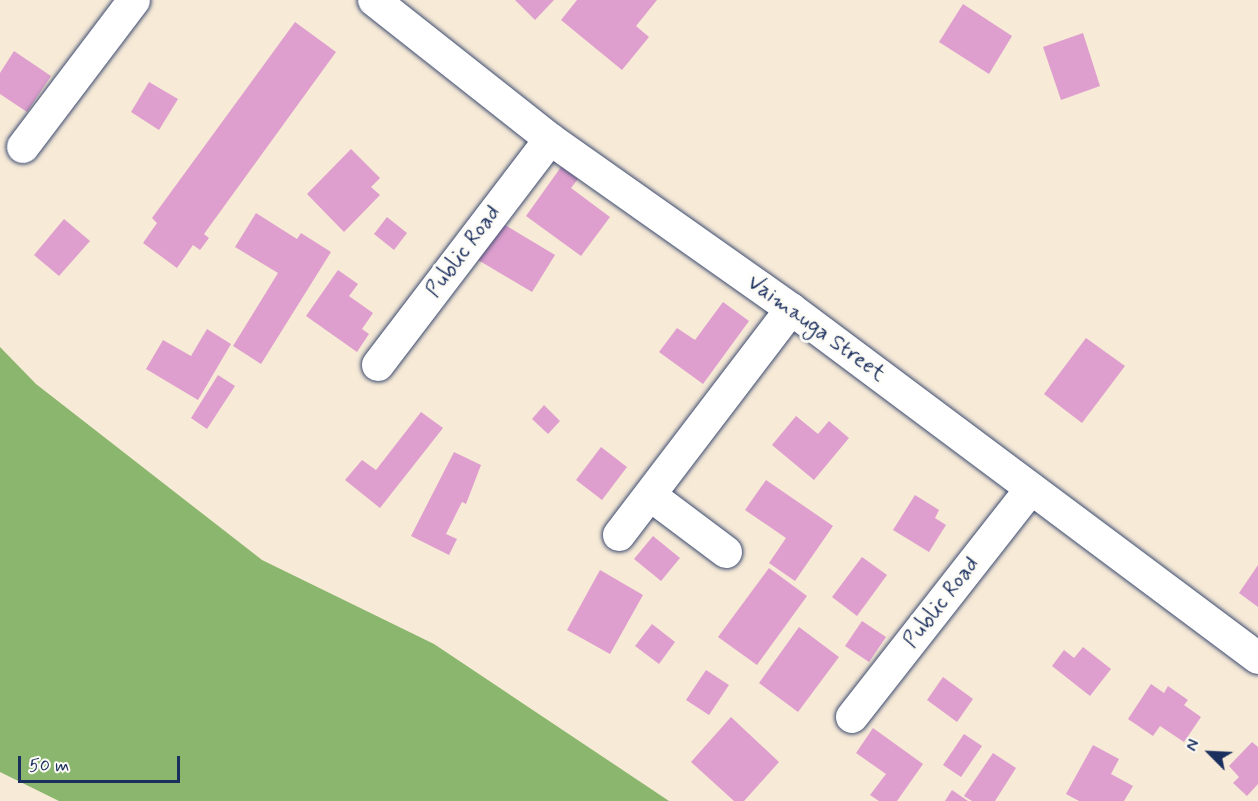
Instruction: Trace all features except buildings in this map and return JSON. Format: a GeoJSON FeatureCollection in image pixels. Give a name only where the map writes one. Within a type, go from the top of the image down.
{"type":"FeatureCollection","features":[{"type":"Feature","properties":{"kind":"street"},"geometry":{"type":"LineString","coordinates":[[23,147],[134,0]]}},
{"type":"Feature","properties":{"kind":"street","name":"Vaimauga Street"},"geometry":{"type":"LineString","coordinates":[[374,0],[550,138],[790,309],[1258,658]]}},
{"type":"Feature","properties":{"kind":"street","name":"Public Road"},"geometry":{"type":"LineString","coordinates":[[378,365],[550,138]]}},
{"type":"Feature","properties":{"kind":"street"},"geometry":{"type":"LineString","coordinates":[[619,535],[790,309]]}},
{"type":"Feature","properties":{"kind":"street","name":"Public Road"},"geometry":{"type":"LineString","coordinates":[[852,717],[1031,489]]}},
{"type":"Feature","properties":{"kind":"street"},"geometry":{"type":"LineString","coordinates":[[650,495],[726,552]]}},
{"type":"Feature","properties":{"kind":"green space"},"geometry":{"type":"Polygon","coordinates":[[[0,347],[36,384],[262,560],[434,644],[669,801],[59,801],[0,772],[0,347]]]}}]}
